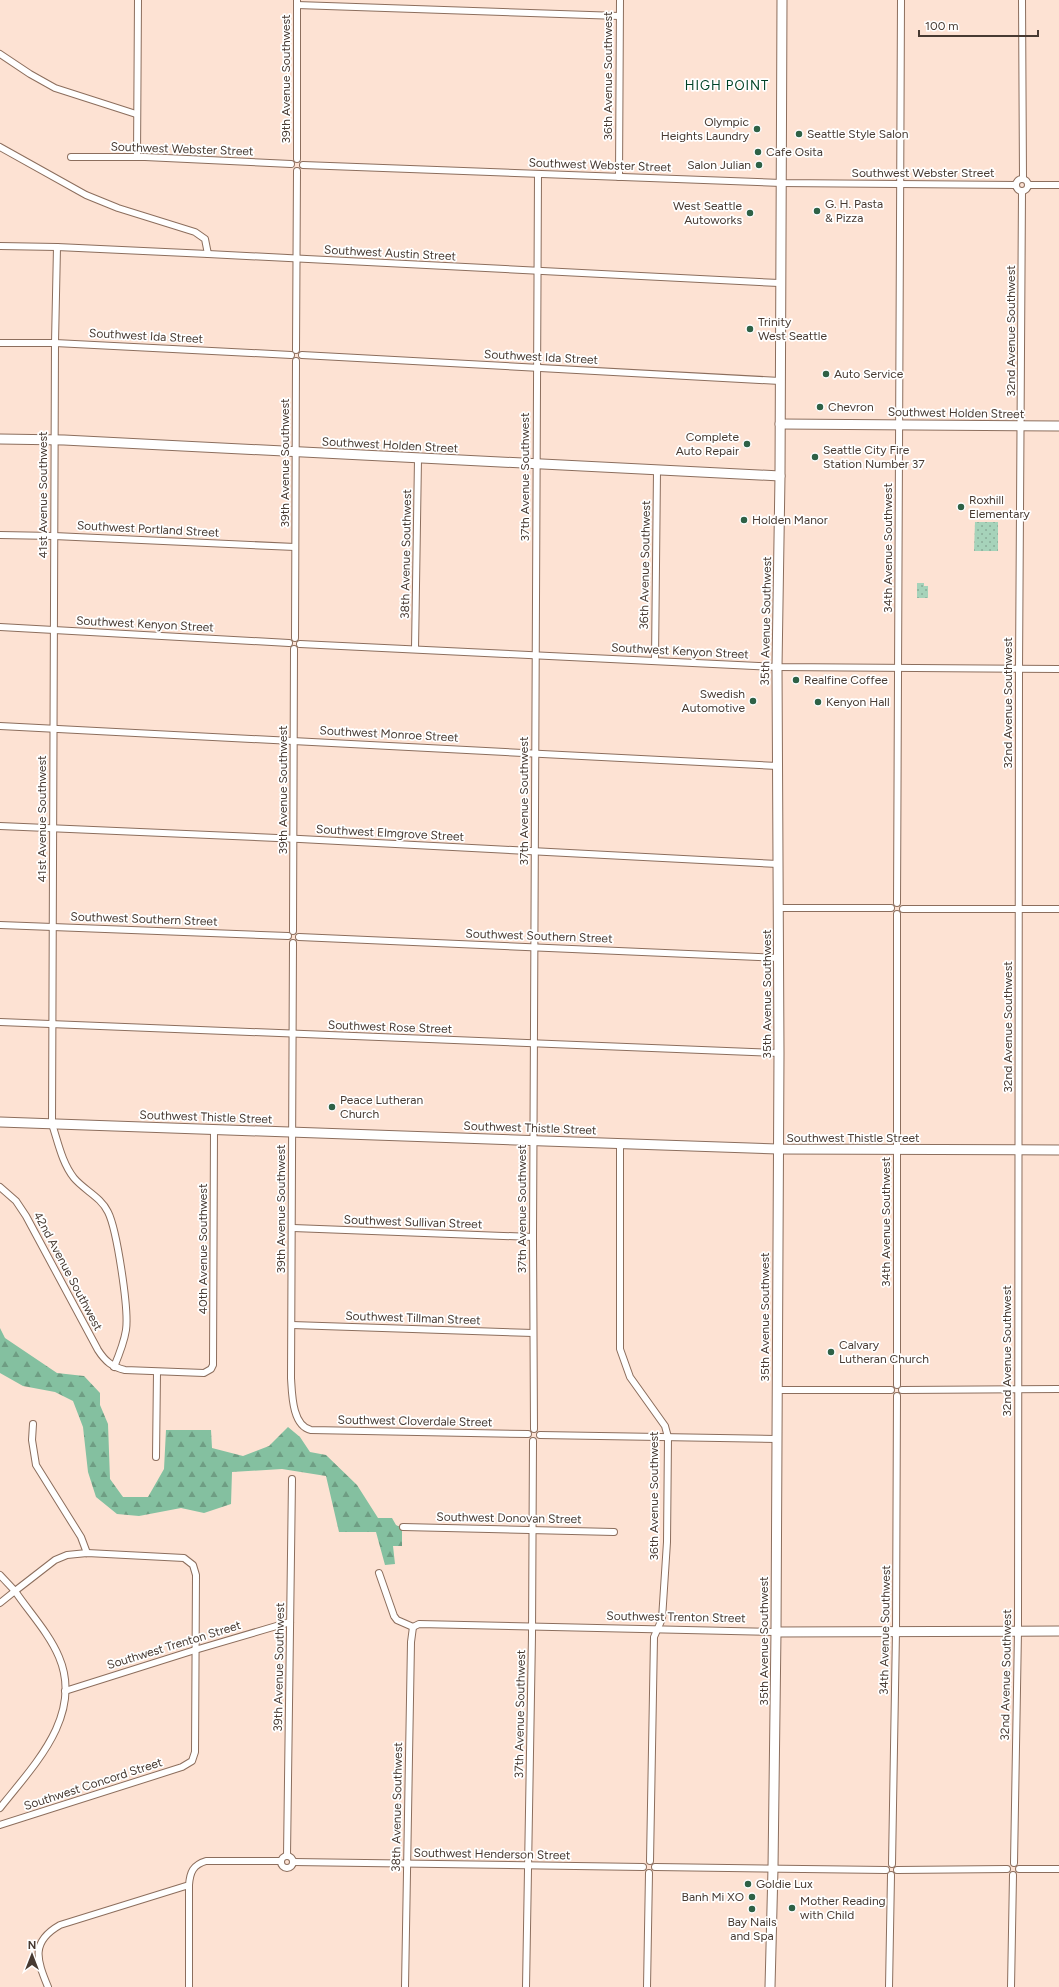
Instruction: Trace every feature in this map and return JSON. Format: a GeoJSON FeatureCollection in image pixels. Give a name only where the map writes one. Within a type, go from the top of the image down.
{"type":"FeatureCollection","features":[{"type":"Feature","properties":{"kind":"main road","name":"35th Avenue Southwest"},"geometry":{"type":"LineString","coordinates":[[770,1987],[776,1632],[779,1053],[777,667],[780,476],[779,283],[782,0]]}},
{"type":"Feature","properties":{"kind":"main road","name":"Southwest Holden Street"},"geometry":{"type":"LineString","coordinates":[[780,424],[1059,426]]}},
{"type":"Feature","properties":{"kind":"main road","name":"Southwest Holden Street"},"geometry":{"type":"LineString","coordinates":[[0,439],[55,440],[780,476]]}},
{"type":"Feature","properties":{"kind":"main road","name":"Southwest Thistle Street"},"geometry":{"type":"LineString","coordinates":[[0,1122],[778,1149],[1059,1150]]}},
{"type":"Feature","properties":{"kind":"main road","name":"Southwest Trenton Street"},"geometry":{"type":"LineString","coordinates":[[776,1632],[1059,1631]]}},
{"type":"Feature","properties":{"kind":"street"},"geometry":{"type":"LineString","coordinates":[[137,157],[136,114],[138,0]]}},
{"type":"Feature","properties":{"kind":"street","name":"36th Avenue Southwest"},"geometry":{"type":"LineString","coordinates":[[619,177],[620,0]]}},
{"type":"Feature","properties":{"kind":"street","name":"34th Avenue Southwest"},"geometry":{"type":"LineString","coordinates":[[897,903],[901,0]]}},
{"type":"Feature","properties":{"kind":"street"},"geometry":{"type":"LineString","coordinates":[[1022,0],[1022,179]]}},
{"type":"Feature","properties":{"kind":"street"},"geometry":{"type":"LineString","coordinates":[[297,2],[619,16]]}},
{"type":"Feature","properties":{"kind":"street","name":"39th Avenue Southwest"},"geometry":{"type":"LineString","coordinates":[[297,2],[297,159]]}},
{"type":"Feature","properties":{"kind":"street"},"geometry":{"type":"LineString","coordinates":[[0,54],[30,74],[56,88],[136,114]]}},
{"type":"Feature","properties":{"kind":"street"},"geometry":{"type":"LineString","coordinates":[[0,147],[86,195],[118,208],[195,232],[205,239],[208,254]]}},
{"type":"Feature","properties":{"kind":"street","name":"Southwest Webster Street"},"geometry":{"type":"LineString","coordinates":[[72,157],[137,157],[291,164]]}},
{"type":"Feature","properties":{"kind":"street"},"geometry":{"type":"LineString","coordinates":[[297,159],[302,161],[303,165],[301,169],[297,171],[293,169],[291,164],[293,160],[297,159]]}},
{"type":"Feature","properties":{"kind":"street","name":"Southwest Webster Street"},"geometry":{"type":"LineString","coordinates":[[303,165],[780,183],[1016,185]]}},
{"type":"Feature","properties":{"kind":"street"},"geometry":{"type":"LineString","coordinates":[[296,350],[297,171]]}},
{"type":"Feature","properties":{"kind":"street","name":"37th Avenue Southwest"},"geometry":{"type":"LineString","coordinates":[[534,1429],[532,1237],[535,1043],[534,753],[538,174]]}},
{"type":"Feature","properties":{"kind":"street"},"geometry":{"type":"LineString","coordinates":[[1022,179],[1018,181],[1016,185],[1018,190],[1027,190],[1029,185]]}},
{"type":"Feature","properties":{"kind":"street"},"geometry":{"type":"LineString","coordinates":[[1022,179],[1026,180],[1029,185]]}},
{"type":"Feature","properties":{"kind":"street"},"geometry":{"type":"LineString","coordinates":[[1029,185],[1059,185]]}},
{"type":"Feature","properties":{"kind":"street","name":"32nd Avenue Southwest"},"geometry":{"type":"LineString","coordinates":[[1014,1863],[1018,1631],[1017,1389],[1019,1150],[1019,669],[1022,191]]}},
{"type":"Feature","properties":{"kind":"street","name":"Southwest Austin Street"},"geometry":{"type":"LineString","coordinates":[[0,246],[58,247],[208,254],[296,260],[779,283]]}},
{"type":"Feature","properties":{"kind":"street","name":"41st Avenue Southwest"},"geometry":{"type":"LineString","coordinates":[[58,247],[55,343],[53,630],[54,729],[52,1124],[64,1163],[81,1185],[104,1205],[114,1229],[126,1303],[127,1328],[124,1343],[114,1367]]}},
{"type":"Feature","properties":{"kind":"street","name":"Southwest Ida Street"},"geometry":{"type":"LineString","coordinates":[[0,343],[55,343],[291,355]]}},
{"type":"Feature","properties":{"kind":"street"},"geometry":{"type":"LineString","coordinates":[[296,350],[301,352],[302,355],[300,360],[296,361],[291,358],[291,355],[292,351],[296,350]]}},
{"type":"Feature","properties":{"kind":"street","name":"Southwest Ida Street"},"geometry":{"type":"LineString","coordinates":[[302,355],[780,381]]}},
{"type":"Feature","properties":{"kind":"street","name":"39th Avenue Southwest"},"geometry":{"type":"LineString","coordinates":[[294,638],[296,361]]}},
{"type":"Feature","properties":{"kind":"street","name":"38th Avenue Southwest"},"geometry":{"type":"LineString","coordinates":[[415,649],[418,459]]}},
{"type":"Feature","properties":{"kind":"street","name":"36th Avenue Southwest"},"geometry":{"type":"LineString","coordinates":[[655,660],[657,471]]}},
{"type":"Feature","properties":{"kind":"street","name":"Southwest Portland Street"},"geometry":{"type":"LineString","coordinates":[[0,535],[295,547]]}},
{"type":"Feature","properties":{"kind":"street","name":"Southwest Kenyon Street"},"geometry":{"type":"LineString","coordinates":[[0,628],[288,643]]}},
{"type":"Feature","properties":{"kind":"street"},"geometry":{"type":"LineString","coordinates":[[294,638],[299,640],[300,644],[294,649],[290,647],[288,643],[290,639],[294,638]]}},
{"type":"Feature","properties":{"kind":"street","name":"Southwest Kenyon Street"},"geometry":{"type":"LineString","coordinates":[[300,644],[777,667],[1059,669]]}},
{"type":"Feature","properties":{"kind":"street","name":"39th Avenue Southwest"},"geometry":{"type":"LineString","coordinates":[[294,649],[294,931]]}},
{"type":"Feature","properties":{"kind":"street","name":"Southwest Monroe Street"},"geometry":{"type":"LineString","coordinates":[[0,726],[777,766]]}},
{"type":"Feature","properties":{"kind":"street","name":"Southwest Elmgrove Street"},"geometry":{"type":"LineString","coordinates":[[0,826],[294,839],[778,864]]}},
{"type":"Feature","properties":{"kind":"street"},"geometry":{"type":"LineString","coordinates":[[778,908],[891,908],[897,903],[901,905],[903,909]]}},
{"type":"Feature","properties":{"kind":"street"},"geometry":{"type":"LineString","coordinates":[[891,908],[892,912],[897,914],[901,913],[903,909]]}},
{"type":"Feature","properties":{"kind":"street"},"geometry":{"type":"LineString","coordinates":[[903,909],[1059,909]]}},
{"type":"Feature","properties":{"kind":"street","name":"34th Avenue Southwest"},"geometry":{"type":"LineString","coordinates":[[897,914],[897,1384]]}},
{"type":"Feature","properties":{"kind":"street","name":"Southwest Southern Street"},"geometry":{"type":"LineString","coordinates":[[0,924],[288,936]]}},
{"type":"Feature","properties":{"kind":"street"},"geometry":{"type":"LineString","coordinates":[[294,931],[298,933],[299,937],[297,941],[293,943],[290,941],[288,936],[290,932],[294,931]]}},
{"type":"Feature","properties":{"kind":"street","name":"Southwest Southern Street"},"geometry":{"type":"LineString","coordinates":[[299,937],[534,946],[779,958]]}},
{"type":"Feature","properties":{"kind":"street","name":"39th Avenue Southwest"},"geometry":{"type":"LineString","coordinates":[[293,943],[292,1395],[295,1411],[302,1426]]}},
{"type":"Feature","properties":{"kind":"street","name":"Southwest Rose Street"},"geometry":{"type":"LineString","coordinates":[[0,1022],[779,1053]]}},
{"type":"Feature","properties":{"kind":"street","name":"40th Avenue Southwest"},"geometry":{"type":"LineString","coordinates":[[156,1372],[204,1373],[212,1368],[213,1365],[214,1130]]}},
{"type":"Feature","properties":{"kind":"street","name":"36th Avenue Southwest"},"geometry":{"type":"LineString","coordinates":[[620,1144],[620,1349],[630,1377],[665,1426],[668,1437],[667,1542],[662,1619],[654,1636],[650,1861]]}},
{"type":"Feature","properties":{"kind":"street","name":"42nd Avenue Southwest"},"geometry":{"type":"LineString","coordinates":[[0,1187],[16,1201],[26,1216],[98,1350],[108,1363],[114,1367]]}},
{"type":"Feature","properties":{"kind":"street","name":"Southwest Sullivan Street"},"geometry":{"type":"LineString","coordinates":[[293,1228],[532,1237]]}},
{"type":"Feature","properties":{"kind":"street","name":"Southwest Tillman Street"},"geometry":{"type":"LineString","coordinates":[[292,1325],[532,1333]]}},
{"type":"Feature","properties":{"kind":"street"},"geometry":{"type":"LineString","coordinates":[[114,1367],[125,1370],[156,1372],[156,1457]]}},
{"type":"Feature","properties":{"kind":"street"},"geometry":{"type":"LineString","coordinates":[[891,1390],[892,1386],[897,1384],[902,1390]]}},
{"type":"Feature","properties":{"kind":"street"},"geometry":{"type":"LineString","coordinates":[[902,1390],[1059,1389]]}},
{"type":"Feature","properties":{"kind":"street"},"geometry":{"type":"LineString","coordinates":[[777,1390],[891,1390]]}},
{"type":"Feature","properties":{"kind":"street"},"geometry":{"type":"LineString","coordinates":[[891,1390],[893,1395],[897,1396],[901,1394],[902,1390]]}},
{"type":"Feature","properties":{"kind":"street","name":"34th Avenue Southwest"},"geometry":{"type":"LineString","coordinates":[[892,1864],[896,1631],[897,1396]]}},
{"type":"Feature","properties":{"kind":"street"},"geometry":{"type":"LineString","coordinates":[[33,1424],[32,1440],[36,1465],[78,1532],[87,1553]]}},
{"type":"Feature","properties":{"kind":"street","name":"Southwest Cloverdale Street"},"geometry":{"type":"LineString","coordinates":[[302,1426],[311,1430],[528,1434]]}},
{"type":"Feature","properties":{"kind":"street"},"geometry":{"type":"LineString","coordinates":[[534,1429],[538,1431],[540,1435],[538,1439],[533,1441],[529,1439],[529,1430],[534,1429]]}},
{"type":"Feature","properties":{"kind":"street"},"geometry":{"type":"LineString","coordinates":[[540,1435],[776,1439]]}},
{"type":"Feature","properties":{"kind":"street","name":"37th Avenue Southwest"},"geometry":{"type":"LineString","coordinates":[[526,1987],[532,1626],[533,1441]]}},
{"type":"Feature","properties":{"kind":"street","name":"39th Avenue Southwest"},"geometry":{"type":"LineString","coordinates":[[287,1856],[292,1479]]}},
{"type":"Feature","properties":{"kind":"street","name":"Southwest Donovan Street"},"geometry":{"type":"LineString","coordinates":[[404,1527],[614,1532]]}},
{"type":"Feature","properties":{"kind":"street"},"geometry":{"type":"LineString","coordinates":[[0,1603],[54,1560],[67,1555],[87,1553],[184,1558],[193,1565],[196,1575],[195,1650]]}},
{"type":"Feature","properties":{"kind":"street"},"geometry":{"type":"LineString","coordinates":[[379,1573],[394,1616],[397,1620],[413,1627]]}},
{"type":"Feature","properties":{"kind":"street"},"geometry":{"type":"LineString","coordinates":[[0,1575],[15,1591],[55,1647],[63,1670],[65,1691],[60,1720],[56,1731],[46,1748],[0,1808]]}},
{"type":"Feature","properties":{"kind":"street","name":"Southwest Trenton Street"},"geometry":{"type":"LineString","coordinates":[[65,1691],[290,1622]]}},
{"type":"Feature","properties":{"kind":"street","name":"Southwest Trenton Street"},"geometry":{"type":"LineString","coordinates":[[413,1627],[419,1624],[776,1632]]}},
{"type":"Feature","properties":{"kind":"street","name":"38th Avenue Southwest"},"geometry":{"type":"LineString","coordinates":[[405,1987],[411,1642],[413,1627]]}},
{"type":"Feature","properties":{"kind":"street","name":"Southwest Concord Street"},"geometry":{"type":"LineString","coordinates":[[0,1825],[182,1767],[192,1761],[195,1752],[195,1650]]}},
{"type":"Feature","properties":{"kind":"street"},"geometry":{"type":"LineString","coordinates":[[189,1987],[189,1884],[192,1869],[196,1864],[206,1861],[281,1861],[287,1856],[291,1858],[293,1862],[291,1866],[287,1868],[282,1865],[281,1861]]}},
{"type":"Feature","properties":{"kind":"street"},"geometry":{"type":"LineString","coordinates":[[649,1873],[646,1872],[643,1867],[646,1862],[650,1861],[655,1867]]}},
{"type":"Feature","properties":{"kind":"street","name":"Southwest Henderson Street"},"geometry":{"type":"LineString","coordinates":[[293,1862],[643,1867]]}},
{"type":"Feature","properties":{"kind":"street"},"geometry":{"type":"LineString","coordinates":[[1007,1869],[1010,1864],[1014,1863],[1019,1869]]}},
{"type":"Feature","properties":{"kind":"street"},"geometry":{"type":"LineString","coordinates":[[886,1870],[888,1864],[896,1865],[898,1870]]}},
{"type":"Feature","properties":{"kind":"street"},"geometry":{"type":"LineString","coordinates":[[655,1867],[886,1870]]}},
{"type":"Feature","properties":{"kind":"street"},"geometry":{"type":"LineString","coordinates":[[649,1873],[653,1872],[655,1867]]}},
{"type":"Feature","properties":{"kind":"street"},"geometry":{"type":"LineString","coordinates":[[898,1870],[1007,1869]]}},
{"type":"Feature","properties":{"kind":"street"},"geometry":{"type":"LineString","coordinates":[[1007,1869],[1010,1874],[1013,1875]]}},
{"type":"Feature","properties":{"kind":"street"},"geometry":{"type":"LineString","coordinates":[[1019,1869],[1059,1869]]}},
{"type":"Feature","properties":{"kind":"street"},"geometry":{"type":"LineString","coordinates":[[1013,1875],[1017,1874],[1019,1869]]}},
{"type":"Feature","properties":{"kind":"street"},"geometry":{"type":"LineString","coordinates":[[886,1870],[891,1876],[889,1987]]}},
{"type":"Feature","properties":{"kind":"street"},"geometry":{"type":"LineString","coordinates":[[891,1876],[896,1874],[898,1870]]}},
{"type":"Feature","properties":{"kind":"street"},"geometry":{"type":"LineString","coordinates":[[647,1987],[649,1873]]}},
{"type":"Feature","properties":{"kind":"street"},"geometry":{"type":"LineString","coordinates":[[1011,1987],[1013,1875]]}},
{"type":"Feature","properties":{"kind":"street"},"geometry":{"type":"LineString","coordinates":[[48,1987],[38,1963],[38,1955],[42,1941],[51,1930],[60,1925],[189,1884]]}},
{"type":"Feature","properties":{"kind":"green space"},"geometry":{"type":"Polygon","coordinates":[[[975,522],[998,522],[998,551],[974,551],[975,522]]]}},
{"type":"Feature","properties":{"kind":"green space"},"geometry":{"type":"Polygon","coordinates":[[[917,583],[924,583],[924,586],[928,586],[928,598],[917,598],[917,583]]]}},
{"type":"Feature","properties":{"kind":"green space"},"geometry":{"type":"Polygon","coordinates":[[[0,1328],[5,1338],[57,1373],[84,1376],[100,1393],[100,1405],[108,1424],[110,1479],[123,1497],[148,1497],[164,1469],[166,1430],[211,1430],[212,1448],[243,1456],[269,1446],[288,1427],[300,1437],[310,1452],[326,1455],[357,1485],[378,1518],[392,1518],[396,1525],[402,1528],[402,1546],[393,1546],[395,1564],[385,1565],[376,1532],[339,1532],[326,1476],[282,1469],[232,1472],[231,1504],[204,1513],[181,1508],[139,1516],[117,1514],[96,1497],[88,1472],[83,1427],[73,1401],[55,1392],[23,1386],[0,1373],[0,1328]]]}},
{"type":"Feature","properties":{"kind":"place","name":"Olympic Heights Laundry"},"geometry":{"type":"Point","coordinates":[757,129]}},
{"type":"Feature","properties":{"kind":"place","name":"Seattle Style Salon"},"geometry":{"type":"Point","coordinates":[799,134]}},
{"type":"Feature","properties":{"kind":"place","name":"Cafe Osita"},"geometry":{"type":"Point","coordinates":[758,152]}},
{"type":"Feature","properties":{"kind":"place","name":"Salon Julian"},"geometry":{"type":"Point","coordinates":[759,165]}},
{"type":"Feature","properties":{"kind":"place","name":"G. H. Pasta & Pizza"},"geometry":{"type":"Point","coordinates":[817,211]}},
{"type":"Feature","properties":{"kind":"place","name":"West Seattle Autoworks"},"geometry":{"type":"Point","coordinates":[750,213]}},
{"type":"Feature","properties":{"kind":"place","name":"Trinity West Seattle"},"geometry":{"type":"Point","coordinates":[750,329]}},
{"type":"Feature","properties":{"kind":"place","name":"Auto Service"},"geometry":{"type":"Point","coordinates":[826,374]}},
{"type":"Feature","properties":{"kind":"place","name":"Chevron"},"geometry":{"type":"Point","coordinates":[820,407]}},
{"type":"Feature","properties":{"kind":"place","name":"Complete Auto Repair"},"geometry":{"type":"Point","coordinates":[747,444]}},
{"type":"Feature","properties":{"kind":"place","name":"Seattle City Fire Station Number 37"},"geometry":{"type":"Point","coordinates":[815,457]}},
{"type":"Feature","properties":{"kind":"place","name":"Roxhill Elementary"},"geometry":{"type":"Point","coordinates":[961,507]}},
{"type":"Feature","properties":{"kind":"place","name":"Holden Manor"},"geometry":{"type":"Point","coordinates":[744,520]}},
{"type":"Feature","properties":{"kind":"place","name":"Realfine Coffee"},"geometry":{"type":"Point","coordinates":[796,680]}},
{"type":"Feature","properties":{"kind":"place","name":"Swedish Automotive"},"geometry":{"type":"Point","coordinates":[753,701]}},
{"type":"Feature","properties":{"kind":"place","name":"Kenyon Hall"},"geometry":{"type":"Point","coordinates":[818,702]}},
{"type":"Feature","properties":{"kind":"place","name":"Peace Lutheran Church"},"geometry":{"type":"Point","coordinates":[332,1107]}},
{"type":"Feature","properties":{"kind":"place","name":"Calvary Lutheran Church"},"geometry":{"type":"Point","coordinates":[831,1352]}},
{"type":"Feature","properties":{"kind":"place","name":"Goldie Lux"},"geometry":{"type":"Point","coordinates":[748,1884]}},
{"type":"Feature","properties":{"kind":"place","name":"Banh Mi XO"},"geometry":{"type":"Point","coordinates":[752,1897]}},
{"type":"Feature","properties":{"kind":"place","name":"Mother Reading with Child"},"geometry":{"type":"Point","coordinates":[792,1908]}},
{"type":"Feature","properties":{"kind":"place","name":"Bay Nails and Spa"},"geometry":{"type":"Point","coordinates":[752,1909]}},
{"type":"Feature","properties":{"kind":"district","name":"HIGH POINT"},"geometry":{"type":"Point","coordinates":[727,85]}}]}
